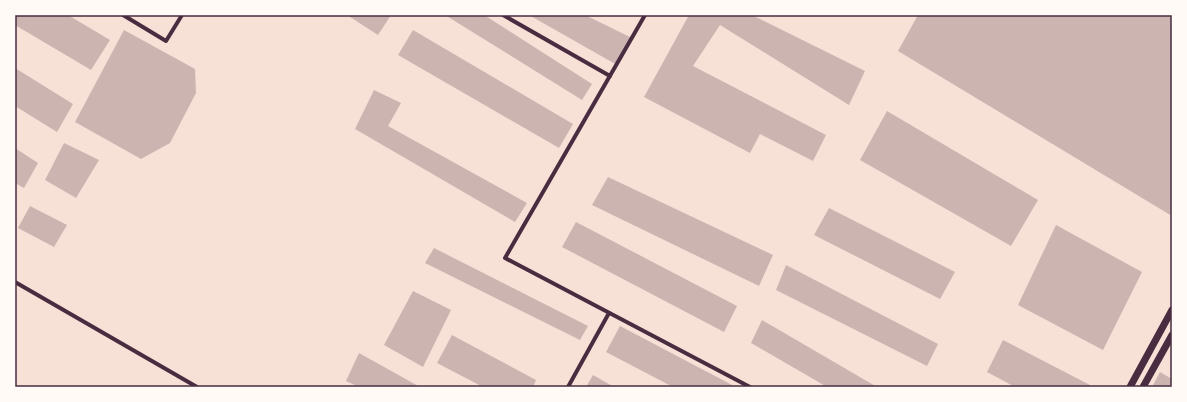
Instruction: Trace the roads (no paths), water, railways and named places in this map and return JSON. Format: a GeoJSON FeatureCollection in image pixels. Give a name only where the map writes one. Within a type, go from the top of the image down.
{"type":"FeatureCollection","features":[{"type":"Feature","properties":{"kind":"street"},"geometry":{"type":"LineString","coordinates":[[123,15],[166,41],[182,15]]}},
{"type":"Feature","properties":{"kind":"street"},"geometry":{"type":"LineString","coordinates":[[503,15],[610,76]]}},
{"type":"Feature","properties":{"kind":"street"},"geometry":{"type":"LineString","coordinates":[[645,15],[505,258],[750,387]]}},
{"type":"Feature","properties":{"kind":"street"},"geometry":{"type":"LineString","coordinates":[[15,282],[198,387]]}},
{"type":"Feature","properties":{"kind":"street"},"geometry":{"type":"LineString","coordinates":[[1130,387],[1172,310]]}},
{"type":"Feature","properties":{"kind":"street"},"geometry":{"type":"LineString","coordinates":[[568,387],[609,313]]}},
{"type":"Feature","properties":{"kind":"street"},"geometry":{"type":"LineString","coordinates":[[1143,387],[1172,335]]}}]}
